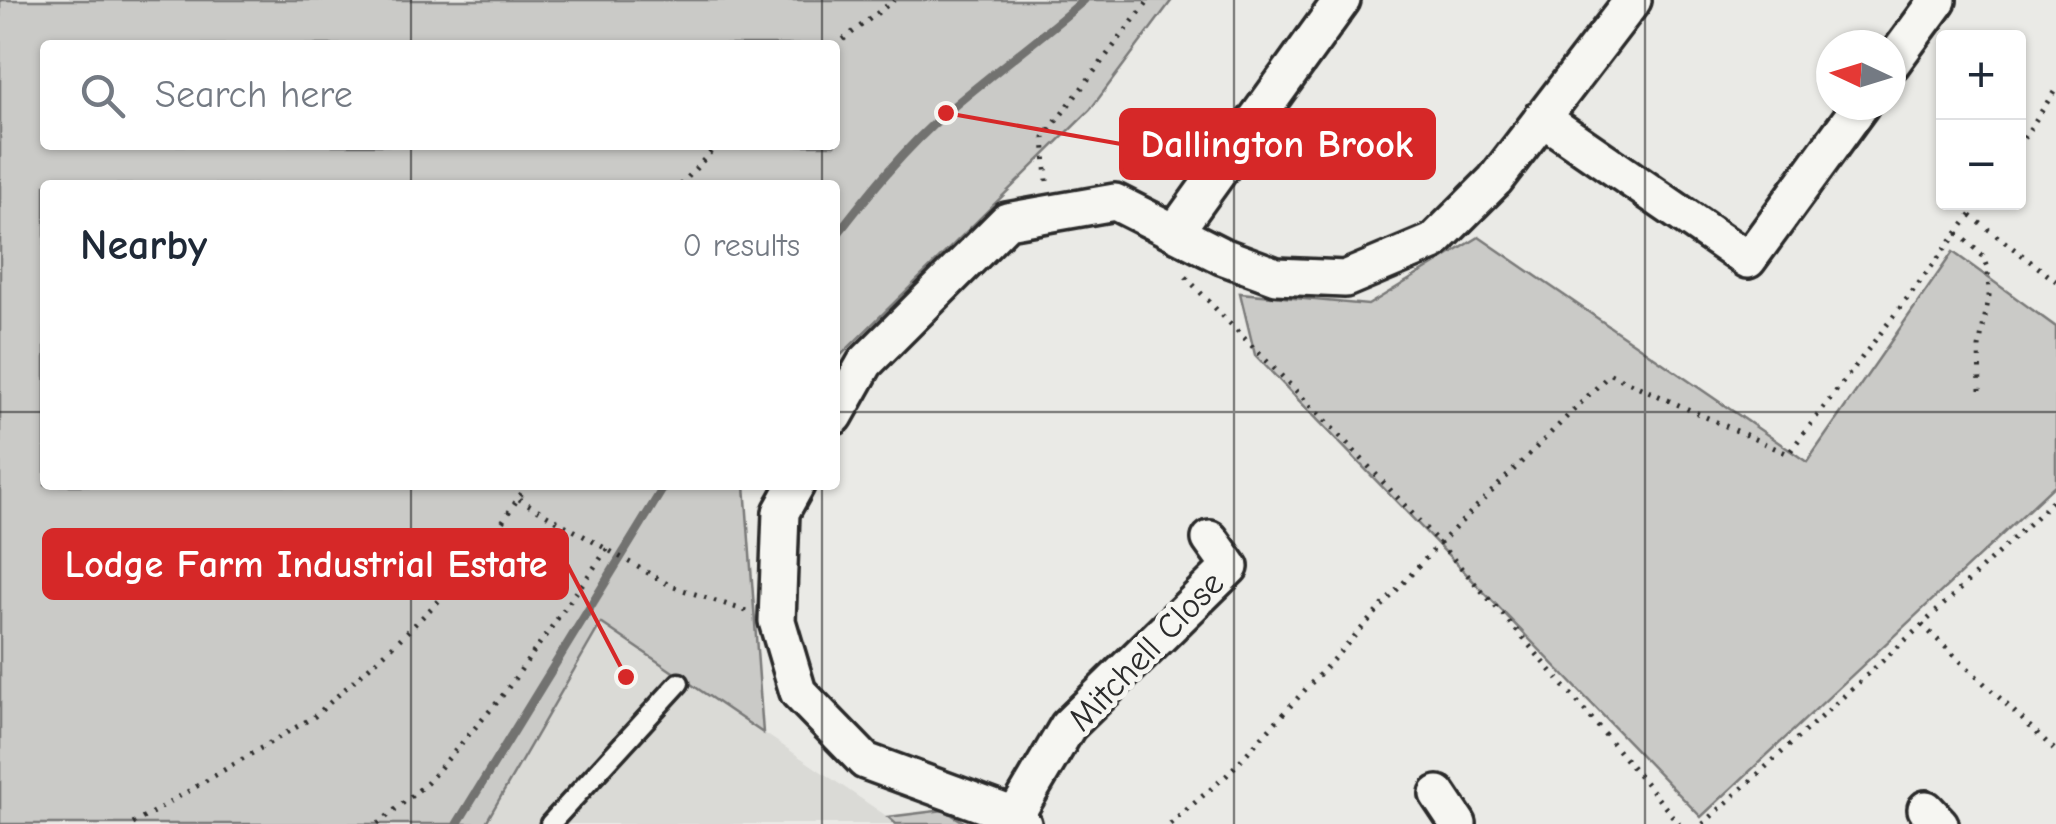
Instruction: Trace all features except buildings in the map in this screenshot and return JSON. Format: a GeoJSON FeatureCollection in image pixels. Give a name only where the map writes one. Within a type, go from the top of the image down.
{"type":"FeatureCollection","features":[{"type":"Feature","properties":{"kind":"street"},"geometry":{"type":"LineString","coordinates":[[1175,232],[1342,0]]}},
{"type":"Feature","properties":{"kind":"street"},"geometry":{"type":"LineString","coordinates":[[840,407],[865,364],[1008,221],[1115,202],[1222,256],[1276,276],[1345,278],[1432,242],[1496,180],[1633,0]]}},
{"type":"Feature","properties":{"kind":"street"},"geometry":{"type":"LineString","coordinates":[[1906,44],[1938,0]]}},
{"type":"Feature","properties":{"kind":"street"},"geometry":{"type":"LineString","coordinates":[[1542,118],[1748,260],[1850,120]]}},
{"type":"Feature","properties":{"kind":"street"},"geometry":{"type":"LineString","coordinates":[[793,490],[781,512],[777,621],[798,692],[865,762],[1019,820]]}},
{"type":"Feature","properties":{"kind":"street","name":"Mitchell Close"},"geometry":{"type":"LineString","coordinates":[[1019,820],[1068,726],[1230,567],[1210,539]]}},
{"type":"Feature","properties":{"kind":"street"},"geometry":{"type":"LineString","coordinates":[[1438,794],[1458,824]]}},
{"type":"Feature","properties":{"kind":"lane"},"geometry":{"type":"LineString","coordinates":[[550,824],[679,683]]}},
{"type":"Feature","properties":{"kind":"path"},"geometry":{"type":"LineString","coordinates":[[840,42],[894,0]]}},
{"type":"Feature","properties":{"kind":"path"},"geometry":{"type":"LineString","coordinates":[[1048,214],[1044,137],[1149,0]]}},
{"type":"Feature","properties":{"kind":"path"},"geometry":{"type":"LineString","coordinates":[[2026,135],[2056,89]]}},
{"type":"Feature","properties":{"kind":"path"},"geometry":{"type":"LineString","coordinates":[[686,180],[712,150]]}},
{"type":"Feature","properties":{"kind":"path"},"geometry":{"type":"LineString","coordinates":[[1170,824],[1228,775],[1439,544],[1610,374],[1788,454],[1976,210]]}},
{"type":"Feature","properties":{"kind":"path"},"geometry":{"type":"LineString","coordinates":[[1972,216],[2056,281]]}},
{"type":"Feature","properties":{"kind":"path"},"geometry":{"type":"LineString","coordinates":[[1958,233],[1984,257],[1988,268],[1988,296],[1979,348],[1980,390]]}},
{"type":"Feature","properties":{"kind":"path"},"geometry":{"type":"LineString","coordinates":[[1178,268],[1439,544],[1556,674],[1679,824]]}},
{"type":"Feature","properties":{"kind":"path"},"geometry":{"type":"LineString","coordinates":[[133,824],[316,716],[470,570],[524,490]]}},
{"type":"Feature","properties":{"kind":"path"},"geometry":{"type":"LineString","coordinates":[[518,498],[671,586],[777,621]]}},
{"type":"Feature","properties":{"kind":"path"},"geometry":{"type":"LineString","coordinates":[[1703,824],[2056,498]]}},
{"type":"Feature","properties":{"kind":"path"},"geometry":{"type":"LineString","coordinates":[[378,824],[427,783],[500,699],[608,548]]}},
{"type":"Feature","properties":{"kind":"path"},"geometry":{"type":"LineString","coordinates":[[1922,625],[2056,752]]}},
{"type":"Feature","properties":{"kind":"shaded area"},"geometry":{"type":"Polygon","coordinates":[[[0,0],[1172,0],[1090,110],[840,356],[840,180],[40,180],[40,490],[745,490],[763,733],[601,623],[485,824],[0,824],[0,0]]]}},
{"type":"Feature","properties":{"kind":"shaded area"},"geometry":{"type":"Polygon","coordinates":[[[1479,237],[1807,462],[1953,252],[2056,327],[2056,484],[1701,817],[1255,355],[1240,293],[1368,305],[1479,237]]]}},
{"type":"Feature","properties":{"kind":"shaded area"},"geometry":{"type":"Polygon","coordinates":[[[601,622],[888,817],[896,824],[485,824],[601,622]]]}},
{"type":"Feature","properties":{"kind":"shaded area"},"geometry":{"type":"Polygon","coordinates":[[[944,810],[967,824],[896,824],[888,817],[944,810]]]}},
{"type":"Feature","properties":{"kind":"waterway"},"geometry":{"type":"LineString","coordinates":[[840,231],[932,126],[1084,0]]}},
{"type":"Feature","properties":{"kind":"waterway"},"geometry":{"type":"LineString","coordinates":[[457,824],[662,490]]}},
{"type":"Feature","properties":{"kind":"place","name":"Dallington Brook"},"geometry":{"type":"Point","coordinates":[946,113]}},
{"type":"Feature","properties":{"kind":"place","name":"Lodge Farm Industrial Estate"},"geometry":{"type":"Point","coordinates":[626,677]}}]}
